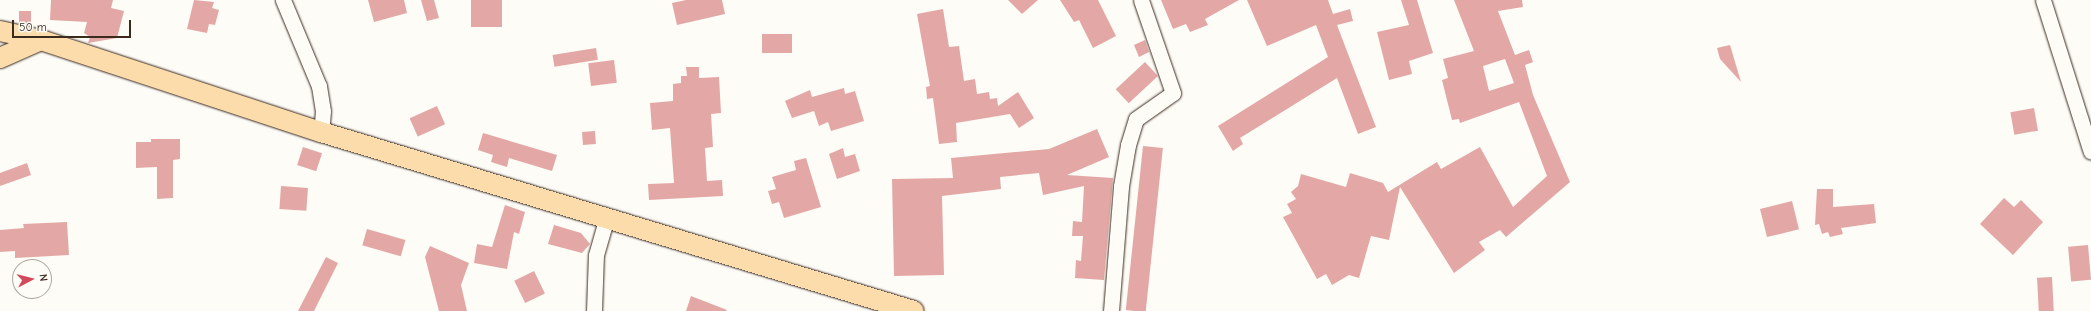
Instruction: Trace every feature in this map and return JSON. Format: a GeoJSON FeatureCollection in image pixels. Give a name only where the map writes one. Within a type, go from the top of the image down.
{"type":"FeatureCollection","features":[{"type":"Feature","properties":{"kind":"main road"},"geometry":{"type":"LineString","coordinates":[[0,31],[41,40],[321,132],[606,220],[914,311]]}},
{"type":"Feature","properties":{"kind":"main road"},"geometry":{"type":"LineString","coordinates":[[0,58],[41,40]]}},
{"type":"Feature","properties":{"kind":"street"},"geometry":{"type":"LineString","coordinates":[[283,0],[319,86],[323,111],[321,132]]}},
{"type":"Feature","properties":{"kind":"street"},"geometry":{"type":"LineString","coordinates":[[1111,311],[1121,186],[1128,144],[1136,119],[1173,93],[1141,0]]}},
{"type":"Feature","properties":{"kind":"street"},"geometry":{"type":"LineString","coordinates":[[2043,0],[2091,152]]}},
{"type":"Feature","properties":{"kind":"street"},"geometry":{"type":"LineString","coordinates":[[594,311],[596,255],[606,220]]}},
{"type":"Feature","properties":{"kind":"building"},"geometry":{"type":"Polygon","coordinates":[[[51,0],[113,0],[111,8],[124,11],[117,38],[88,43],[90,37],[84,33],[87,22],[50,20],[51,0]]]}},
{"type":"Feature","properties":{"kind":"building"},"geometry":{"type":"Polygon","coordinates":[[[194,0],[214,2],[212,8],[219,10],[215,25],[209,24],[207,33],[187,29],[194,0]]]}},
{"type":"Feature","properties":{"kind":"building"},"geometry":{"type":"Polygon","coordinates":[[[368,0],[404,0],[407,13],[374,22],[368,0]]]}},
{"type":"Feature","properties":{"kind":"building"},"geometry":{"type":"Polygon","coordinates":[[[421,0],[434,0],[439,18],[427,21],[421,0]]]}},
{"type":"Feature","properties":{"kind":"building"},"geometry":{"type":"Polygon","coordinates":[[[471,0],[502,0],[502,27],[471,27],[471,0]]]}},
{"type":"Feature","properties":{"kind":"building"},"geometry":{"type":"Polygon","coordinates":[[[686,0],[722,0],[725,14],[677,25],[672,3],[686,0]]]}},
{"type":"Feature","properties":{"kind":"building"},"geometry":{"type":"Polygon","coordinates":[[[1008,0],[1038,0],[1022,14],[1008,0]]]}},
{"type":"Feature","properties":{"kind":"building"},"geometry":{"type":"Polygon","coordinates":[[[1060,0],[1098,0],[1116,36],[1093,48],[1079,20],[1074,22],[1060,0]]]}},
{"type":"Feature","properties":{"kind":"building"},"geometry":{"type":"Polygon","coordinates":[[[1161,0],[1239,0],[1205,19],[1208,25],[1190,32],[1186,24],[1173,29],[1161,0]]]}},
{"type":"Feature","properties":{"kind":"building"},"geometry":{"type":"Polygon","coordinates":[[[1247,0],[1328,0],[1333,14],[1350,9],[1353,21],[1337,25],[1376,127],[1358,134],[1337,78],[1240,138],[1243,144],[1233,151],[1218,126],[1328,57],[1316,25],[1267,46],[1247,0]]]}},
{"type":"Feature","properties":{"kind":"building"},"geometry":{"type":"Polygon","coordinates":[[[1401,0],[1417,0],[1433,53],[1409,61],[1412,74],[1389,80],[1377,32],[1409,25],[1401,0]]]}},
{"type":"Feature","properties":{"kind":"building"},"geometry":{"type":"Polygon","coordinates":[[[1454,0],[1522,0],[1523,7],[1498,11],[1515,55],[1529,50],[1533,62],[1525,65],[1533,95],[1570,182],[1506,237],[1500,230],[1479,242],[1485,250],[1454,273],[1400,187],[1389,240],[1371,236],[1359,278],[1349,275],[1332,285],[1326,274],[1317,279],[1283,217],[1292,213],[1287,204],[1296,199],[1291,192],[1298,186],[1301,174],[1346,187],[1350,173],[1383,183],[1388,192],[1437,162],[1441,169],[1480,147],[1513,207],[1547,176],[1519,102],[1460,123],[1459,119],[1452,120],[1442,80],[1448,78],[1443,59],[1474,51],[1454,0]],[[1505,59],[1483,66],[1489,91],[1514,83],[1505,59]]]}},
{"type":"Feature","properties":{"kind":"building"},"geometry":{"type":"Polygon","coordinates":[[[943,9],[949,47],[959,46],[964,81],[975,79],[977,94],[989,92],[990,99],[997,98],[998,106],[1018,92],[1034,118],[1019,128],[1010,114],[956,123],[957,142],[939,144],[933,98],[927,99],[926,87],[930,86],[917,14],[943,9]]]}},
{"type":"Feature","properties":{"kind":"building"},"geometry":{"type":"Polygon","coordinates":[[[19,11],[31,11],[31,26],[19,23],[19,11]]]}},
{"type":"Feature","properties":{"kind":"building"},"geometry":{"type":"Polygon","coordinates":[[[762,34],[792,34],[792,53],[762,53],[762,34]]]}},
{"type":"Feature","properties":{"kind":"building"},"geometry":{"type":"Polygon","coordinates":[[[1145,40],[1149,52],[1139,57],[1134,45],[1145,40]]]}},
{"type":"Feature","properties":{"kind":"building"},"geometry":{"type":"Polygon","coordinates":[[[1730,45],[1741,82],[1720,59],[1717,48],[1730,45]]]}},
{"type":"Feature","properties":{"kind":"building"},"geometry":{"type":"Polygon","coordinates":[[[596,48],[598,60],[554,67],[553,55],[596,48]]]}},
{"type":"Feature","properties":{"kind":"building"},"geometry":{"type":"Polygon","coordinates":[[[614,60],[617,83],[591,86],[588,63],[614,60]]]}},
{"type":"Feature","properties":{"kind":"building"},"geometry":{"type":"Polygon","coordinates":[[[1145,62],[1158,76],[1129,103],[1116,89],[1145,62]]]}},
{"type":"Feature","properties":{"kind":"building"},"geometry":{"type":"Polygon","coordinates":[[[686,67],[699,67],[699,78],[719,77],[721,113],[711,114],[713,147],[705,148],[707,181],[722,180],[723,196],[649,200],[648,184],[674,183],[670,128],[652,130],[650,103],[673,101],[673,84],[681,83],[681,76],[687,76],[686,67]]]}},
{"type":"Feature","properties":{"kind":"building"},"geometry":{"type":"Polygon","coordinates":[[[844,88],[845,94],[855,91],[864,121],[831,131],[828,122],[819,126],[814,111],[792,118],[785,101],[810,90],[812,97],[844,88]]]}},
{"type":"Feature","properties":{"kind":"building"},"geometry":{"type":"Polygon","coordinates":[[[437,106],[445,124],[418,136],[410,118],[437,106]]]}},
{"type":"Feature","properties":{"kind":"building"},"geometry":{"type":"Polygon","coordinates":[[[2034,108],[2038,131],[2014,135],[2010,112],[2034,108]]]}},
{"type":"Feature","properties":{"kind":"building"},"geometry":{"type":"Polygon","coordinates":[[[1097,129],[1109,157],[1067,175],[1113,178],[1104,280],[1075,278],[1076,260],[1081,261],[1083,236],[1072,236],[1073,221],[1082,222],[1084,186],[1043,195],[1039,173],[1000,177],[1001,189],[942,196],[944,275],[894,276],[892,179],[953,178],[951,158],[1049,149],[1097,129]]]}},
{"type":"Feature","properties":{"kind":"building"},"geometry":{"type":"Polygon","coordinates":[[[595,131],[596,144],[583,145],[582,132],[595,131]]]}},
{"type":"Feature","properties":{"kind":"building"},"geometry":{"type":"Polygon","coordinates":[[[483,133],[557,155],[552,171],[509,158],[507,167],[491,162],[493,155],[478,150],[483,133]]]}},
{"type":"Feature","properties":{"kind":"building"},"geometry":{"type":"Polygon","coordinates":[[[151,139],[180,139],[180,159],[173,160],[173,198],[157,199],[157,167],[136,168],[136,142],[151,142],[151,139]]]}},
{"type":"Feature","properties":{"kind":"building"},"geometry":{"type":"Polygon","coordinates":[[[1143,146],[1163,148],[1146,311],[1126,310],[1143,146]]]}},
{"type":"Feature","properties":{"kind":"building"},"geometry":{"type":"Polygon","coordinates":[[[303,147],[322,153],[316,171],[297,165],[303,147]]]}},
{"type":"Feature","properties":{"kind":"building"},"geometry":{"type":"Polygon","coordinates":[[[843,148],[845,157],[855,154],[860,171],[837,179],[829,154],[843,148]]]}},
{"type":"Feature","properties":{"kind":"building"},"geometry":{"type":"Polygon","coordinates":[[[806,158],[821,207],[784,218],[779,202],[772,204],[768,191],[776,189],[772,177],[796,170],[794,161],[806,158]]]}},
{"type":"Feature","properties":{"kind":"building"},"geometry":{"type":"Polygon","coordinates":[[[27,163],[31,175],[0,186],[0,173],[27,163]]]}},
{"type":"Feature","properties":{"kind":"building"},"geometry":{"type":"Polygon","coordinates":[[[281,186],[308,188],[306,211],[279,209],[281,186]]]}},
{"type":"Feature","properties":{"kind":"building"},"geometry":{"type":"Polygon","coordinates":[[[1817,189],[1833,189],[1833,207],[1874,204],[1876,223],[1841,228],[1843,234],[1830,237],[1828,232],[1822,234],[1819,224],[1815,225],[1817,189]]]}},
{"type":"Feature","properties":{"kind":"building"},"geometry":{"type":"Polygon","coordinates":[[[2004,198],[2014,207],[2021,200],[2043,222],[2013,255],[1980,224],[2004,198]]]}},
{"type":"Feature","properties":{"kind":"building"},"geometry":{"type":"Polygon","coordinates":[[[1792,201],[1799,229],[1767,237],[1760,209],[1792,201]]]}},
{"type":"Feature","properties":{"kind":"building"},"geometry":{"type":"Polygon","coordinates":[[[505,205],[525,212],[519,234],[514,232],[507,269],[474,263],[477,244],[492,247],[505,205]]]}},
{"type":"Feature","properties":{"kind":"building"},"geometry":{"type":"Polygon","coordinates":[[[67,222],[69,255],[15,258],[15,251],[0,252],[0,230],[24,228],[23,224],[67,222]]]}},
{"type":"Feature","properties":{"kind":"building"},"geometry":{"type":"Polygon","coordinates":[[[554,225],[581,233],[590,244],[582,253],[548,244],[554,225]]]}},
{"type":"Feature","properties":{"kind":"building"},"geometry":{"type":"Polygon","coordinates":[[[367,229],[405,240],[401,256],[362,245],[367,229]]]}},
{"type":"Feature","properties":{"kind":"building"},"geometry":{"type":"Polygon","coordinates":[[[2088,245],[2091,280],[2071,282],[2068,247],[2088,245]]]}},
{"type":"Feature","properties":{"kind":"building"},"geometry":{"type":"Polygon","coordinates":[[[430,246],[469,263],[461,285],[467,311],[439,311],[425,257],[430,246]]]}},
{"type":"Feature","properties":{"kind":"building"},"geometry":{"type":"Polygon","coordinates":[[[326,257],[338,263],[314,311],[298,311],[326,257]]]}},
{"type":"Feature","properties":{"kind":"building"},"geometry":{"type":"Polygon","coordinates":[[[534,271],[545,293],[525,303],[514,281],[534,271]]]}},
{"type":"Feature","properties":{"kind":"building"},"geometry":{"type":"Polygon","coordinates":[[[2052,277],[2054,311],[2039,311],[2037,278],[2052,277]]]}},
{"type":"Feature","properties":{"kind":"building"},"geometry":{"type":"Polygon","coordinates":[[[691,296],[727,310],[686,311],[691,296]]]}}]}
